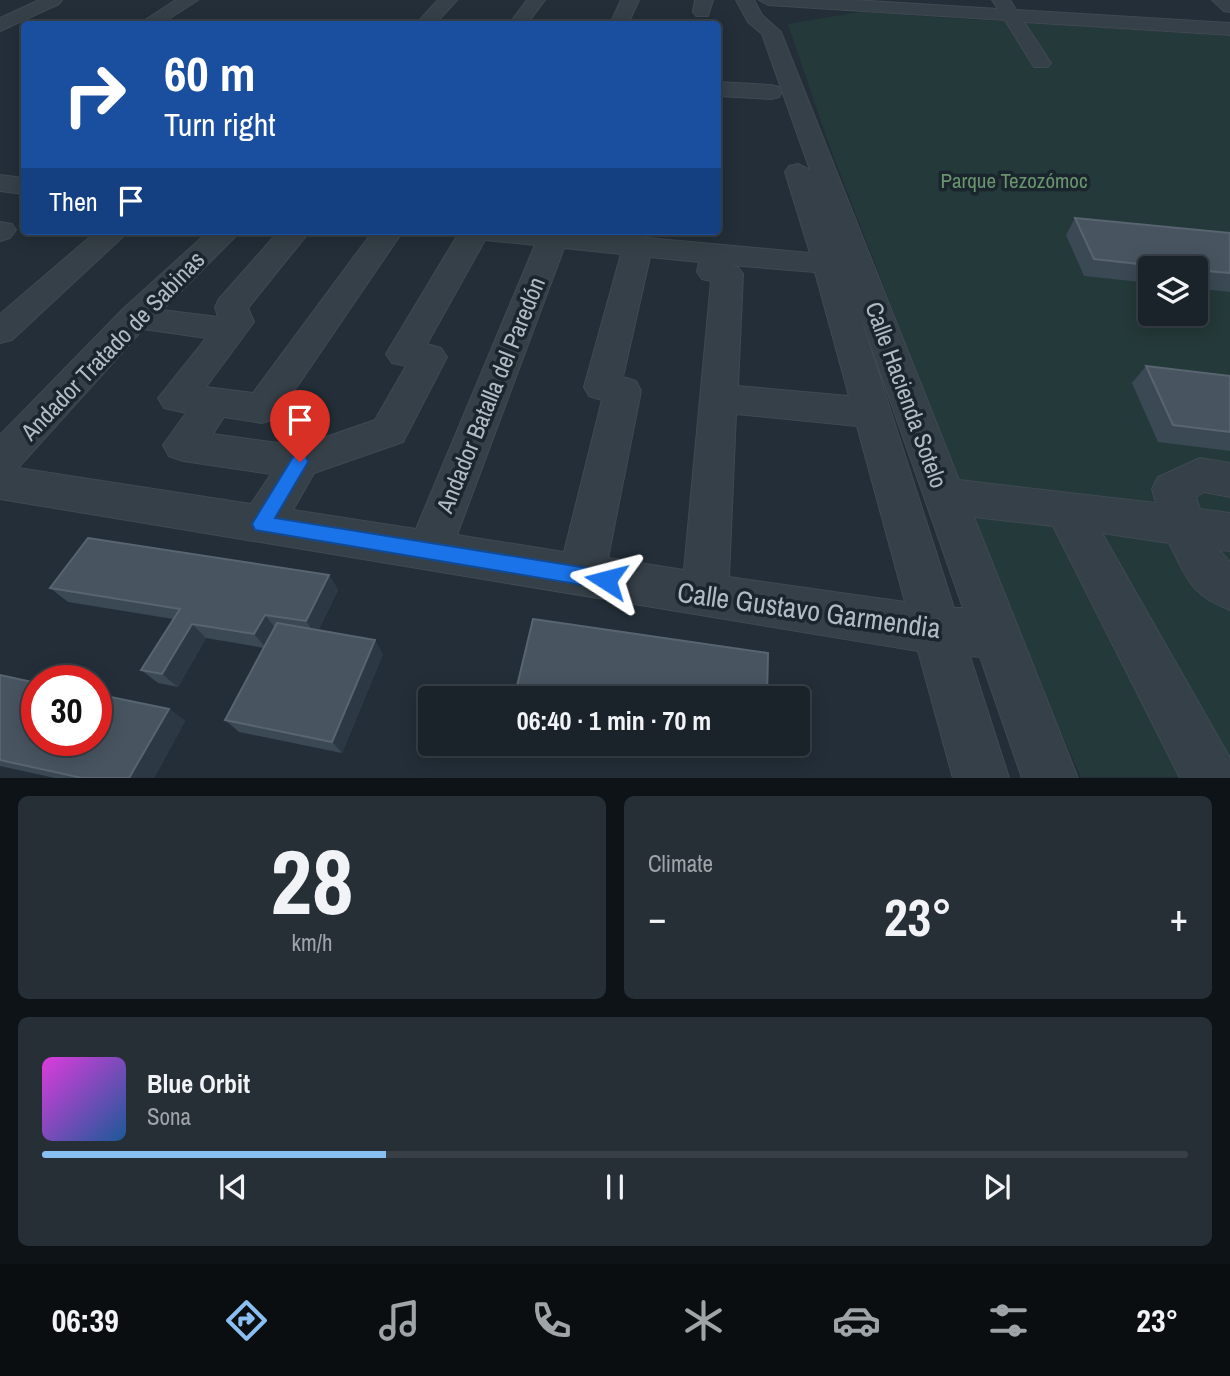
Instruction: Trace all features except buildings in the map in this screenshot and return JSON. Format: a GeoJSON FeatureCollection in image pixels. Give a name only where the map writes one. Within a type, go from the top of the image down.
{"type":"FeatureCollection","features":[{"type":"Feature","properties":{"kind":"street"},"geometry":{"type":"LineString","coordinates":[[0,16],[35,0]]}},
{"type":"Feature","properties":{"kind":"street"},"geometry":{"type":"LineString","coordinates":[[0,27],[53,0]]}},
{"type":"Feature","properties":{"kind":"street"},"geometry":{"type":"LineString","coordinates":[[153,21],[189,0]]}},
{"type":"Feature","properties":{"kind":"street"},"geometry":{"type":"LineString","coordinates":[[428,21],[448,0]]}},
{"type":"Feature","properties":{"kind":"street"},"geometry":{"type":"LineString","coordinates":[[520,21],[536,0]]}},
{"type":"Feature","properties":{"kind":"street"},"geometry":{"type":"LineString","coordinates":[[620,21],[630,0]]}},
{"type":"Feature","properties":{"kind":"street"},"geometry":{"type":"LineString","coordinates":[[1111,0],[1131,32]]}},
{"type":"Feature","properties":{"kind":"street"},"geometry":{"type":"LineString","coordinates":[[1221,0],[1230,7]]}},
{"type":"Feature","properties":{"kind":"street"},"geometry":{"type":"LineString","coordinates":[[760,13],[834,4],[1006,7],[1230,48]]}},
{"type":"Feature","properties":{"kind":"street"},"geometry":{"type":"LineString","coordinates":[[760,13],[778,17],[789,11],[834,4]]}},
{"type":"Feature","properties":{"kind":"street"},"geometry":{"type":"LineString","coordinates":[[1006,7],[1041,63]]}},
{"type":"Feature","properties":{"kind":"street","name":"Calle Hacienda Sotelo"},"geometry":{"type":"LineString","coordinates":[[760,13],[751,26],[771,92],[943,496],[1050,778]]}},
{"type":"Feature","properties":{"kind":"street","name":"Calle Hacienda Sotelo"},"geometry":{"type":"LineString","coordinates":[[760,13],[843,264],[873,413],[981,778]]}},
{"type":"Feature","properties":{"kind":"street"},"geometry":{"type":"LineString","coordinates":[[0,27],[21,30]]}},
{"type":"Feature","properties":{"kind":"street"},"geometry":{"type":"LineString","coordinates":[[1131,32],[1230,29]]}},
{"type":"Feature","properties":{"kind":"street"},"geometry":{"type":"LineString","coordinates":[[721,89],[771,92]]}},
{"type":"Feature","properties":{"kind":"street"},"geometry":{"type":"LineString","coordinates":[[0,183],[21,186]]}},
{"type":"Feature","properties":{"kind":"street"},"geometry":{"type":"LineString","coordinates":[[0,332],[109,235]]}},
{"type":"Feature","properties":{"kind":"street","name":"Andador Tratado de Sabinas"},"geometry":{"type":"LineString","coordinates":[[0,461],[135,317],[222,235]]}},
{"type":"Feature","properties":{"kind":"street"},"geometry":{"type":"LineString","coordinates":[[292,235],[231,307],[237,322],[177,398],[262,409],[385,235]]}},
{"type":"Feature","properties":{"kind":"street"},"geometry":{"type":"LineString","coordinates":[[215,402],[183,445],[300,462],[389,431],[429,358],[404,354],[473,235]]}},
{"type":"Feature","properties":{"kind":"street"},"geometry":{"type":"LineString","coordinates":[[523,235],[843,264]]}},
{"type":"Feature","properties":{"kind":"street","name":"Andador Batalla del Paredón"},"geometry":{"type":"LineString","coordinates":[[429,551],[553,238]]}},
{"type":"Feature","properties":{"kind":"street"},"geometry":{"type":"LineString","coordinates":[[581,576],[623,391],[602,387],[638,246]]}},
{"type":"Feature","properties":{"kind":"street"},"geometry":{"type":"LineString","coordinates":[[705,595],[727,274],[713,272],[716,254]]}},
{"type":"Feature","properties":{"kind":"street"},"geometry":{"type":"LineString","coordinates":[[135,317],[231,330]]}},
{"type":"Feature","properties":{"kind":"street"},"geometry":{"type":"LineString","coordinates":[[719,397],[873,413]]}},
{"type":"Feature","properties":{"kind":"street"},"geometry":{"type":"LineString","coordinates":[[262,524],[300,462]]}},
{"type":"Feature","properties":{"kind":"street"},"geometry":{"type":"LineString","coordinates":[[1230,480],[1200,475],[1173,489],[1183,526],[1208,573],[1230,588]]}},
{"type":"Feature","properties":{"kind":"street","name":"Calle Gustavo Garmendia"},"geometry":{"type":"LineString","coordinates":[[0,482],[705,595],[937,630],[996,634]]}},
{"type":"Feature","properties":{"kind":"street"},"geometry":{"type":"LineString","coordinates":[[943,496],[1066,509],[1230,532]]}},
{"type":"Feature","properties":{"kind":"street"},"geometry":{"type":"LineString","coordinates":[[1066,509],[1210,778]]}},
{"type":"Feature","properties":{"kind":"green space","name":"Parque Tezozómoc"},"geometry":{"type":"Polygon","coordinates":[[[859,12],[1230,36],[1230,777],[1081,777],[1026,654],[828,142],[788,24],[859,12]]]}},
{"type":"Feature","properties":{"kind":"route"},"geometry":{"type":"LineString","coordinates":[[300,462],[262,524],[606,580]]}}]}
